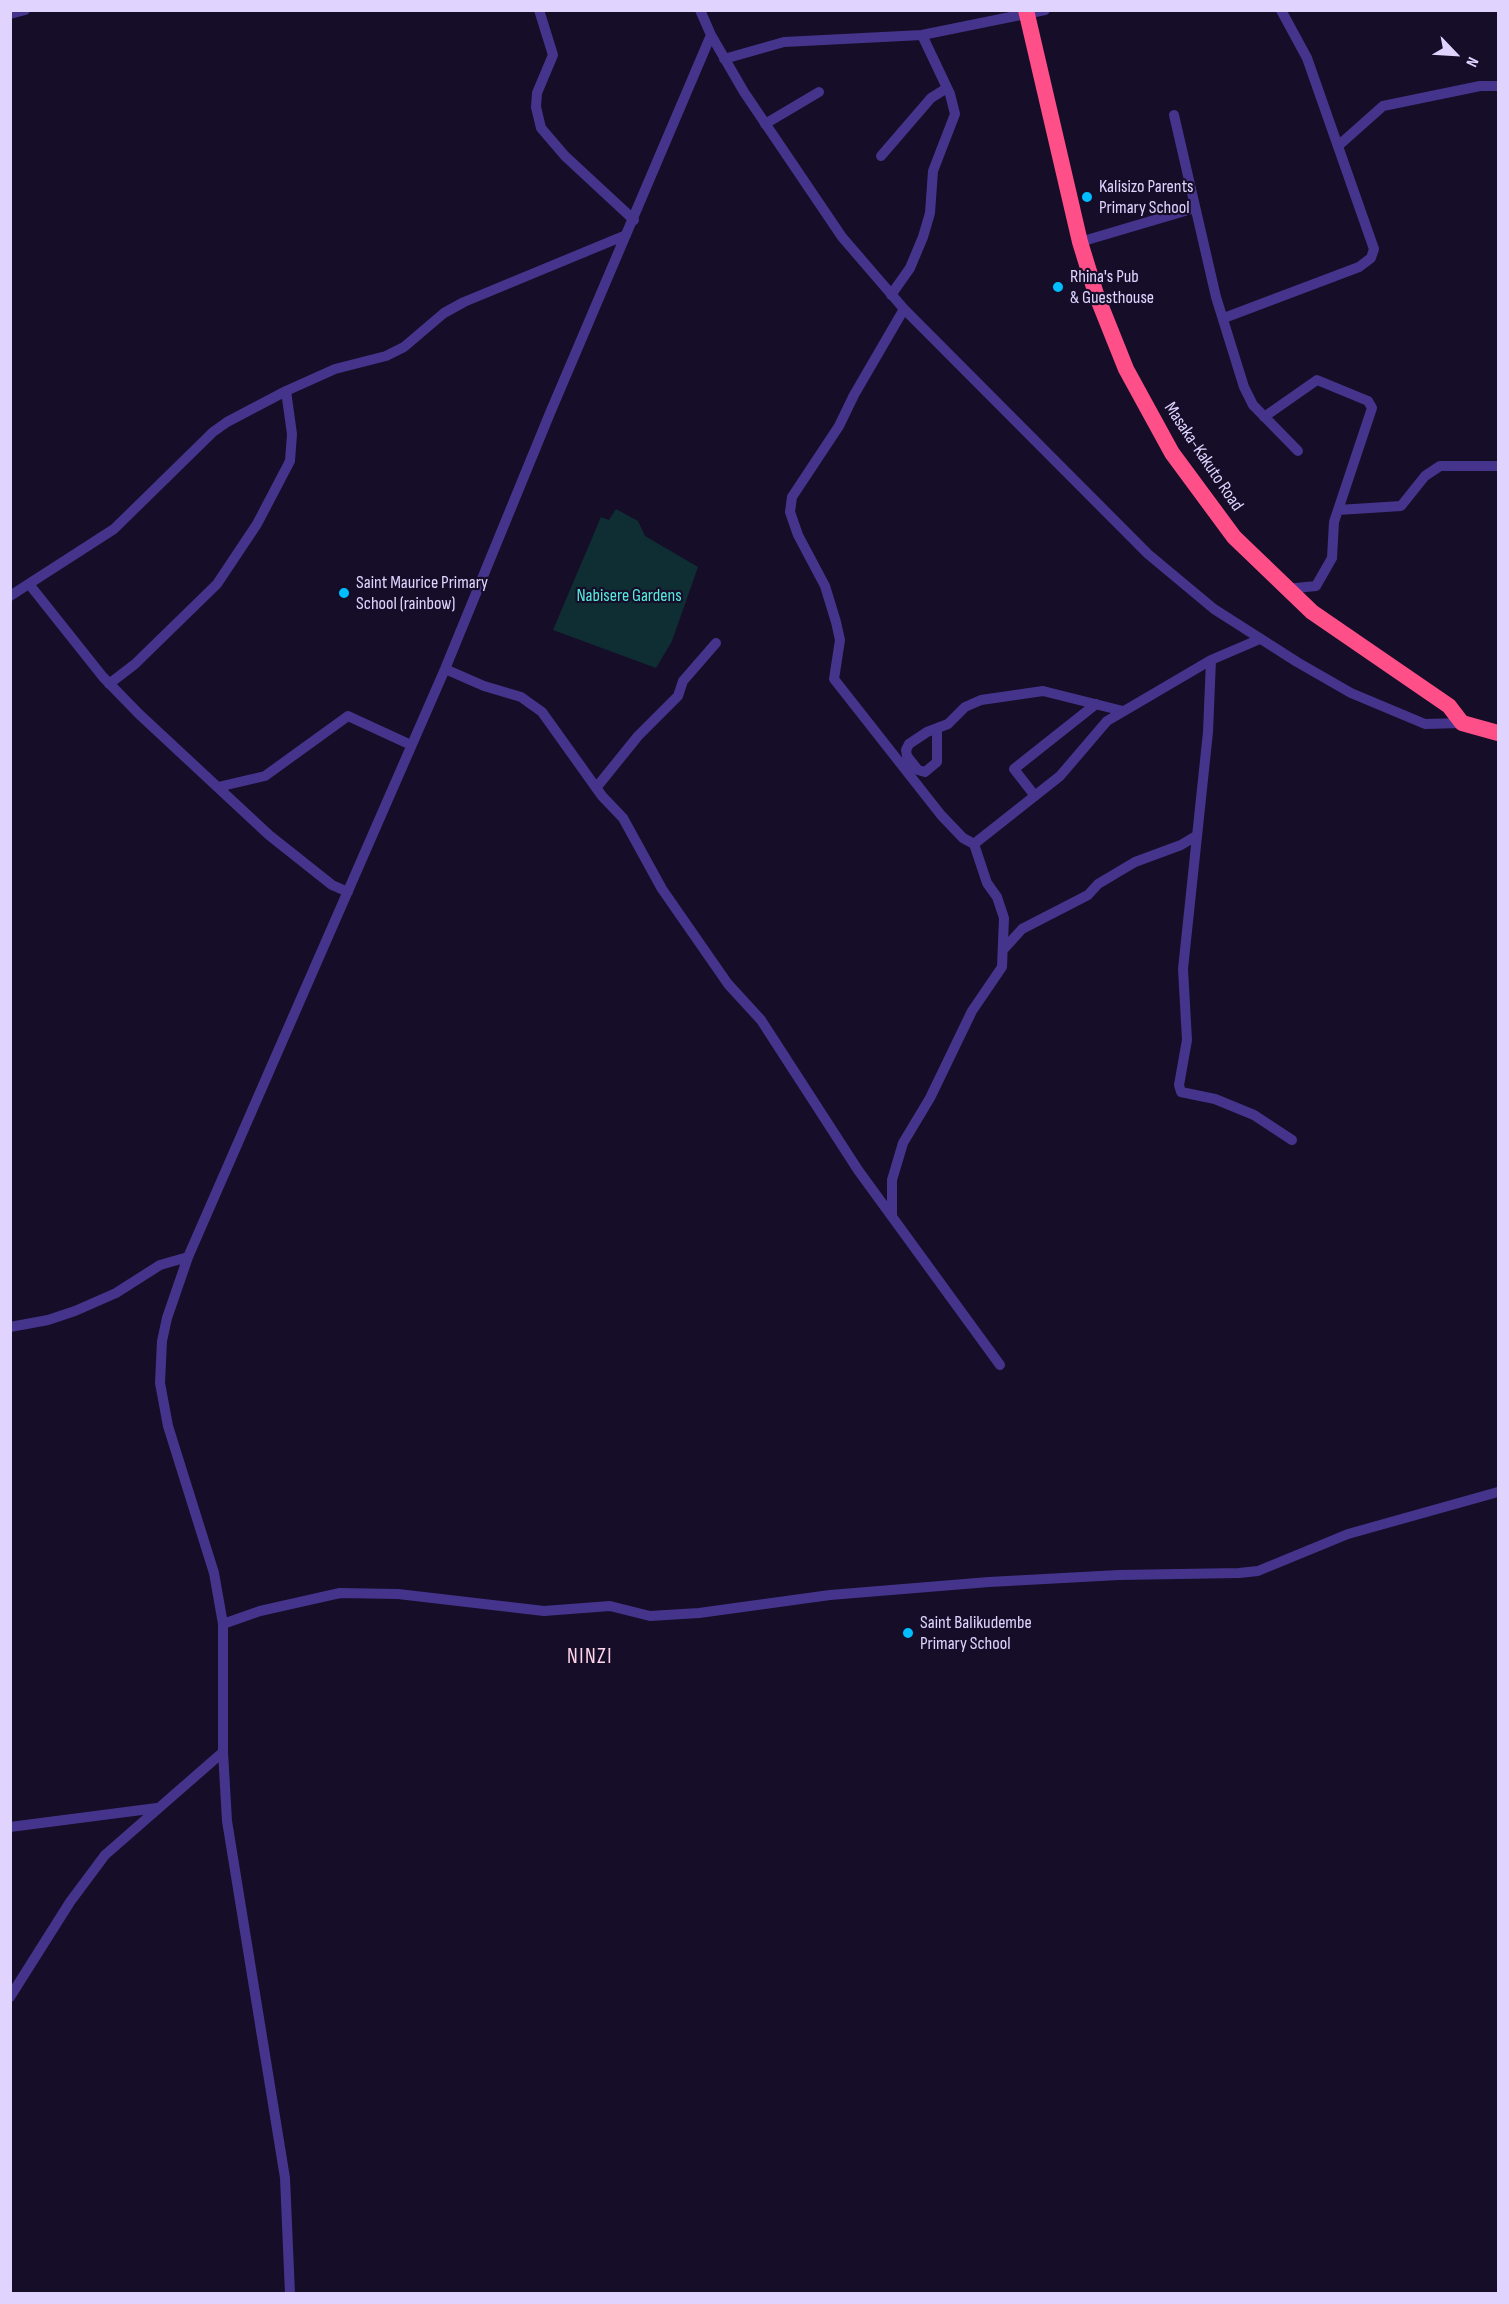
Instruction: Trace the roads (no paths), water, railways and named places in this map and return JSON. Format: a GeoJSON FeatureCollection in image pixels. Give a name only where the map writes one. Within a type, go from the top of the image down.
{"type":"FeatureCollection","features":[{"type":"Feature","properties":{"kind":"highway","name":"Masaka-Kakuto Road"},"geometry":{"type":"LineString","coordinates":[[1026,12],[1080,242],[1111,335],[1153,422],[1178,461],[1234,537],[1286,589],[1312,612],[1449,706],[1462,723]]}},
{"type":"Feature","properties":{"kind":"highway"},"geometry":{"type":"LineString","coordinates":[[1462,723],[1498,732]]}},
{"type":"Feature","properties":{"kind":"street"},"geometry":{"type":"LineString","coordinates":[[10,14],[25,10]]}},
{"type":"Feature","properties":{"kind":"street"},"geometry":{"type":"LineString","coordinates":[[539,10],[553,54],[537,93],[536,107],[542,128],[565,156],[634,220]]}},
{"type":"Feature","properties":{"kind":"street"},"geometry":{"type":"LineString","coordinates":[[700,10],[724,59],[842,237],[904,309],[1148,555],[1214,609],[1351,693],[1425,724],[1462,723]]}},
{"type":"Feature","properties":{"kind":"street"},"geometry":{"type":"LineString","coordinates":[[724,59],[784,42],[922,35],[1026,12],[1045,10]]}},
{"type":"Feature","properties":{"kind":"street"},"geometry":{"type":"LineString","coordinates":[[1224,318],[1359,267],[1371,258],[1373,240],[1307,58],[1281,10]]}},
{"type":"Feature","properties":{"kind":"street"},"geometry":{"type":"LineString","coordinates":[[290,2294],[285,2178],[227,1821],[223,1752],[223,1624],[214,1573],[168,1426],[160,1383],[160,1361],[167,1318],[188,1257],[445,669],[711,35]]}},
{"type":"Feature","properties":{"kind":"street"},"geometry":{"type":"LineString","coordinates":[[891,295],[914,261],[927,221],[933,171],[955,114],[947,88],[922,35]]}},
{"type":"Feature","properties":{"kind":"street"},"geometry":{"type":"LineString","coordinates":[[1338,146],[1383,106],[1480,86],[1498,86]]}},
{"type":"Feature","properties":{"kind":"street"},"geometry":{"type":"LineString","coordinates":[[880,156],[932,98],[947,88]]}},
{"type":"Feature","properties":{"kind":"street"},"geometry":{"type":"LineString","coordinates":[[765,124],[819,92]]}},
{"type":"Feature","properties":{"kind":"street"},"geometry":{"type":"LineString","coordinates":[[1174,115],[1216,297],[1248,398],[1298,451]]}},
{"type":"Feature","properties":{"kind":"street"},"geometry":{"type":"LineString","coordinates":[[1080,242],[1195,208]]}},
{"type":"Feature","properties":{"kind":"street"},"geometry":{"type":"LineString","coordinates":[[10,596],[114,530],[213,432],[286,391],[335,369],[386,356],[404,347],[444,313],[464,302],[627,235]]}},
{"type":"Feature","properties":{"kind":"street"},"geometry":{"type":"LineString","coordinates":[[892,1217],[892,1180],[903,1143],[930,1098],[972,1011],[1002,967],[1004,918],[997,897],[987,883],[974,844],[963,838],[941,815],[834,679],[840,640],[836,622],[825,586],[798,535],[790,512],[792,497],[839,426],[859,386],[904,309]]}},
{"type":"Feature","properties":{"kind":"street"},"geometry":{"type":"LineString","coordinates":[[1264,417],[1317,380],[1371,404],[1334,522],[1332,558],[1321,580],[1311,588],[1286,589]]}},
{"type":"Feature","properties":{"kind":"street"},"geometry":{"type":"LineString","coordinates":[[109,684],[135,664],[217,584],[257,524],[290,461],[292,434],[286,391]]}},
{"type":"Feature","properties":{"kind":"street"},"geometry":{"type":"LineString","coordinates":[[1338,510],[1401,506],[1425,476],[1440,466],[1498,466]]}},
{"type":"Feature","properties":{"kind":"street"},"geometry":{"type":"LineString","coordinates":[[29,584],[109,684],[269,835],[332,885],[348,892]]}},
{"type":"Feature","properties":{"kind":"street"},"geometry":{"type":"LineString","coordinates":[[974,844],[1060,776],[1101,726],[1211,660],[1260,639]]}},
{"type":"Feature","properties":{"kind":"street"},"geometry":{"type":"LineString","coordinates":[[596,788],[638,736],[678,696],[683,681],[716,643]]}},
{"type":"Feature","properties":{"kind":"street"},"geometry":{"type":"LineString","coordinates":[[1211,660],[1208,732],[1183,969],[1186,1040],[1179,1089],[1181,1092],[1233,1105],[1254,1115],[1292,1140]]}},
{"type":"Feature","properties":{"kind":"street"},"geometry":{"type":"LineString","coordinates":[[445,669],[532,703],[542,712],[596,788],[623,818],[662,889],[728,984],[762,1020],[858,1170],[1000,1365]]}},
{"type":"Feature","properties":{"kind":"street"},"geometry":{"type":"LineString","coordinates":[[937,729],[948,724],[965,706],[990,698],[1043,692],[1123,711]]}},
{"type":"Feature","properties":{"kind":"street"},"geometry":{"type":"LineString","coordinates":[[1035,796],[1014,769],[1096,704]]}},
{"type":"Feature","properties":{"kind":"street"},"geometry":{"type":"LineString","coordinates":[[218,787],[264,776],[348,716],[411,745]]}},
{"type":"Feature","properties":{"kind":"street"},"geometry":{"type":"LineString","coordinates":[[1003,950],[1022,928],[1088,895],[1098,884],[1135,862],[1181,845],[1196,836]]}},
{"type":"Feature","properties":{"kind":"street"},"geometry":{"type":"LineString","coordinates":[[10,1327],[48,1320],[75,1311],[116,1293],[160,1265],[188,1257]]}},
{"type":"Feature","properties":{"kind":"street"},"geometry":{"type":"LineString","coordinates":[[223,1624],[260,1611],[349,1593],[398,1594],[544,1611],[610,1606],[651,1616],[711,1612],[830,1595],[989,1582],[1119,1575],[1239,1574],[1258,1570],[1348,1534],[1498,1492]]}},
{"type":"Feature","properties":{"kind":"street"},"geometry":{"type":"LineString","coordinates":[[10,1997],[86,1879],[105,1856],[223,1752]]}},
{"type":"Feature","properties":{"kind":"street"},"geometry":{"type":"LineString","coordinates":[[10,1827],[157,1808]]}},
{"type":"Feature","properties":{"kind":"place","name":"Kalisizo Parents Primary School"},"geometry":{"type":"Point","coordinates":[1087,197]}},
{"type":"Feature","properties":{"kind":"place","name":"Rhina's Pub & Guesthouse"},"geometry":{"type":"Point","coordinates":[1058,287]}},
{"type":"Feature","properties":{"kind":"place","name":"Saint Maurice Primary School (rainbow)"},"geometry":{"type":"Point","coordinates":[344,593]}},
{"type":"Feature","properties":{"kind":"place","name":"Saint Balikudembe Primary School"},"geometry":{"type":"Point","coordinates":[908,1633]}},
{"type":"Feature","properties":{"kind":"district","name":"NINZI"},"geometry":{"type":"Point","coordinates":[590,1658]}},
{"type":"Feature","properties":{"kind":"park label","name":"Nabisere Gardens"},"geometry":{"type":"Point","coordinates":[629,596]}}]}
